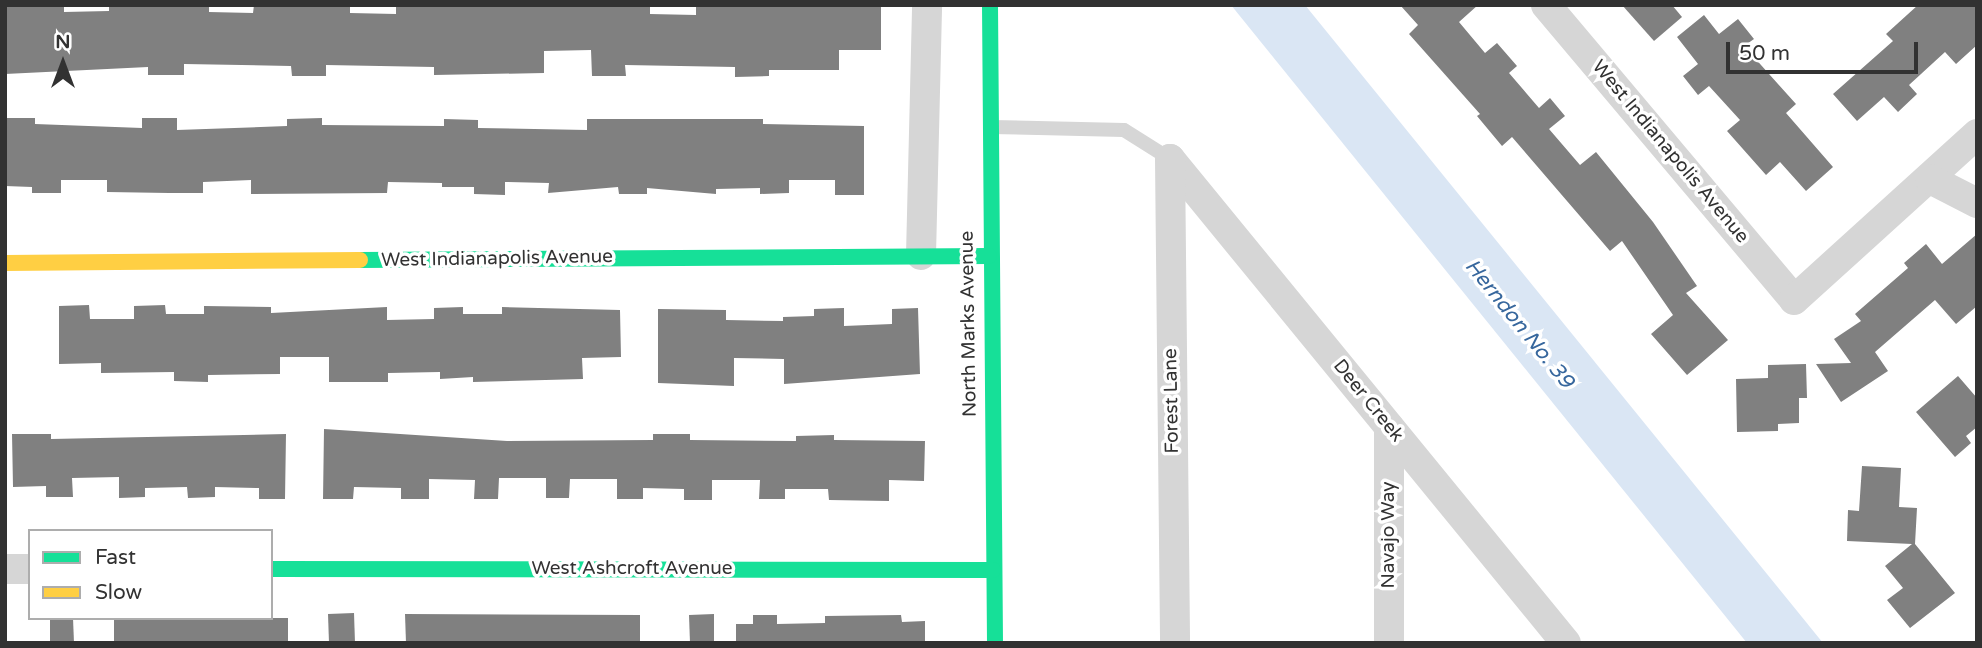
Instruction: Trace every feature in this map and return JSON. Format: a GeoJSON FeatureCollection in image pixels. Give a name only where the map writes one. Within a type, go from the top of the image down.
{"type":"FeatureCollection","features":[{"type":"Feature","properties":{"kind":"street"},"geometry":{"type":"LineString","coordinates":[[921,255],[928,5]]}},
{"type":"Feature","properties":{"kind":"street","name":"North Marks Avenue"},"geometry":{"type":"LineString","coordinates":[[990,5],[989,256],[995,643]]}},
{"type":"Feature","properties":{"kind":"street","name":"West Indianapolis Avenue"},"geometry":{"type":"LineString","coordinates":[[1546,5],[1794,300],[1930,179]]}},
{"type":"Feature","properties":{"kind":"street"},"geometry":{"type":"LineString","coordinates":[[1977,134],[1930,179],[1977,203]]}},
{"type":"Feature","properties":{"kind":"street","name":"Deer Creek"},"geometry":{"type":"LineString","coordinates":[[1170,159],[1566,643]]}},
{"type":"Feature","properties":{"kind":"street","name":"Forest Lane"},"geometry":{"type":"LineString","coordinates":[[1170,159],[1175,643]]}},
{"type":"Feature","properties":{"kind":"street","name":"West Indianapolis Avenue"},"geometry":{"type":"LineString","coordinates":[[5,264],[989,256]]}},
{"type":"Feature","properties":{"kind":"street","name":"Navajo Way"},"geometry":{"type":"LineString","coordinates":[[1389,427],[1389,643]]}},
{"type":"Feature","properties":{"kind":"street"},"geometry":{"type":"LineString","coordinates":[[5,569],[28,569]]}},
{"type":"Feature","properties":{"kind":"street","name":"West Ashcroft Avenue"},"geometry":{"type":"LineString","coordinates":[[273,569],[993,570]]}},
{"type":"Feature","properties":{"kind":"lane"},"geometry":{"type":"LineString","coordinates":[[990,127],[1124,130],[1170,159]]}},
{"type":"Feature","properties":{"kind":"water","name":"Herndon No. 39"},"geometry":{"type":"Polygon","coordinates":[[[1231,5],[1305,5],[1823,643],[1747,643],[1231,5]]]}},
{"type":"Feature","properties":{"kind":"building"},"geometry":{"type":"Polygon","coordinates":[[[64,5],[64,12],[109,11],[109,5],[209,5],[209,12],[253,13],[254,5],[350,5],[350,13],[396,14],[396,5],[650,5],[650,14],[696,15],[696,5],[881,5],[881,50],[839,50],[839,70],[769,70],[769,76],[735,77],[735,67],[625,65],[626,76],[592,76],[591,50],[544,51],[544,73],[434,75],[434,67],[326,65],[326,76],[292,76],[291,66],[184,64],[184,75],[148,75],[148,67],[5,74],[5,6],[64,5]]]}},
{"type":"Feature","properties":{"kind":"building"},"geometry":{"type":"Polygon","coordinates":[[[1400,5],[1478,5],[1459,22],[1485,53],[1497,43],[1517,66],[1509,73],[1539,108],[1550,98],[1565,116],[1549,129],[1580,165],[1596,152],[1653,222],[1697,286],[1686,293],[1728,340],[1687,375],[1651,334],[1673,315],[1622,241],[1610,251],[1512,137],[1502,146],[1477,116],[1480,114],[1409,34],[1418,25],[1400,5]]]}},
{"type":"Feature","properties":{"kind":"building"},"geometry":{"type":"Polygon","coordinates":[[[1622,5],[1672,5],[1682,17],[1654,41],[1622,5]]]}},
{"type":"Feature","properties":{"kind":"building"},"geometry":{"type":"Polygon","coordinates":[[[1918,5],[1977,5],[1977,45],[1956,64],[1945,52],[1909,85],[1917,94],[1898,112],[1884,97],[1857,121],[1833,94],[1893,41],[1886,34],[1918,5]]]}},
{"type":"Feature","properties":{"kind":"building"},"geometry":{"type":"Polygon","coordinates":[[[1704,15],[1719,34],[1738,19],[1754,39],[1744,46],[1796,104],[1786,113],[1833,167],[1806,191],[1780,162],[1766,175],[1727,131],[1740,120],[1709,86],[1698,95],[1683,76],[1698,64],[1677,37],[1704,15]]]}},
{"type":"Feature","properties":{"kind":"building"},"geometry":{"type":"Polygon","coordinates":[[[5,118],[35,118],[35,124],[142,128],[142,118],[177,118],[177,130],[287,126],[287,119],[322,118],[322,125],[444,126],[444,119],[478,120],[478,128],[587,130],[587,119],[763,119],[763,124],[864,126],[864,195],[835,195],[835,180],[789,180],[789,193],[760,194],[760,188],[716,189],[716,194],[647,188],[647,194],[619,194],[618,187],[548,193],[549,183],[505,182],[505,195],[474,194],[474,187],[442,187],[442,183],[388,182],[387,193],[251,194],[251,180],[203,182],[203,193],[169,193],[107,192],[107,180],[61,180],[61,193],[32,193],[32,187],[5,186],[5,118]]]}},
{"type":"Feature","properties":{"kind":"building"},"geometry":{"type":"Polygon","coordinates":[[[1977,234],[1977,306],[1956,324],[1935,300],[1875,352],[1888,371],[1841,402],[1816,364],[1851,363],[1834,339],[1861,321],[1855,314],[1908,268],[1904,263],[1926,244],[1942,264],[1977,234]]]}},
{"type":"Feature","properties":{"kind":"building"},"geometry":{"type":"Polygon","coordinates":[[[89,305],[90,319],[134,319],[134,306],[165,305],[166,314],[204,314],[204,306],[271,307],[271,313],[387,307],[387,320],[434,319],[434,308],[463,307],[463,314],[502,314],[502,307],[620,310],[621,357],[582,358],[583,379],[473,382],[473,377],[440,379],[440,372],[388,373],[388,382],[329,382],[329,357],[280,357],[280,374],[208,375],[208,382],[174,381],[174,372],[101,373],[101,363],[59,364],[59,306],[89,305]]]}},
{"type":"Feature","properties":{"kind":"building"},"geometry":{"type":"Polygon","coordinates":[[[844,308],[844,326],[892,324],[892,309],[918,308],[920,374],[784,384],[784,359],[734,358],[734,386],[658,383],[658,309],[726,310],[726,320],[783,321],[783,317],[814,316],[814,309],[844,308]]]}},
{"type":"Feature","properties":{"kind":"building"},"geometry":{"type":"Polygon","coordinates":[[[1806,364],[1807,398],[1799,398],[1799,423],[1778,424],[1778,431],[1737,432],[1736,379],[1768,378],[1768,365],[1806,364]]]}},
{"type":"Feature","properties":{"kind":"building"},"geometry":{"type":"Polygon","coordinates":[[[1958,376],[1977,398],[1977,427],[1966,436],[1971,443],[1955,457],[1916,412],[1958,376]]]}},
{"type":"Feature","properties":{"kind":"building"},"geometry":{"type":"Polygon","coordinates":[[[324,429],[507,441],[653,440],[653,434],[690,434],[690,440],[796,441],[796,436],[834,435],[834,440],[925,441],[924,481],[889,480],[889,501],[829,500],[828,489],[785,489],[785,499],[759,499],[760,480],[712,480],[712,500],[684,500],[684,489],[643,488],[643,499],[617,499],[617,479],[570,479],[569,498],[546,498],[546,478],[499,478],[498,499],[474,499],[475,480],[429,479],[429,499],[401,499],[401,488],[354,487],[353,499],[323,499],[324,429]]]}},
{"type":"Feature","properties":{"kind":"building"},"geometry":{"type":"Polygon","coordinates":[[[12,434],[51,434],[51,439],[286,434],[285,499],[259,499],[259,488],[215,487],[215,497],[188,498],[187,487],[145,488],[145,497],[119,498],[119,477],[72,478],[73,497],[46,497],[46,486],[13,487],[12,434]]]}},
{"type":"Feature","properties":{"kind":"building"},"geometry":{"type":"Polygon","coordinates":[[[1862,466],[1901,468],[1899,507],[1917,508],[1915,544],[1955,593],[1910,628],[1887,600],[1903,588],[1885,566],[1912,544],[1847,541],[1848,510],[1859,511],[1862,466]]]}},
{"type":"Feature","properties":{"kind":"building"},"geometry":{"type":"Polygon","coordinates":[[[354,613],[355,643],[329,643],[328,614],[354,613]]]}},
{"type":"Feature","properties":{"kind":"building"},"geometry":{"type":"Polygon","coordinates":[[[405,614],[640,615],[640,643],[406,643],[405,614]]]}},
{"type":"Feature","properties":{"kind":"building"},"geometry":{"type":"Polygon","coordinates":[[[714,614],[714,643],[690,643],[689,615],[714,614]]]}},
{"type":"Feature","properties":{"kind":"building"},"geometry":{"type":"Polygon","coordinates":[[[753,615],[777,615],[777,624],[825,623],[825,616],[901,615],[902,622],[925,621],[925,643],[736,643],[736,624],[753,624],[753,615]]]}},
{"type":"Feature","properties":{"kind":"building"},"geometry":{"type":"Polygon","coordinates":[[[288,618],[288,643],[114,643],[114,620],[288,618]]]}},
{"type":"Feature","properties":{"kind":"building"},"geometry":{"type":"Polygon","coordinates":[[[50,620],[73,620],[74,643],[50,643],[50,620]]]}},
{"type":"Feature","properties":{"kind":"traffic: fast"},"geometry":{"type":"LineString","coordinates":[[990,5],[995,643]]}},
{"type":"Feature","properties":{"kind":"traffic: fast"},"geometry":{"type":"LineString","coordinates":[[360,260],[989,256]]}},
{"type":"Feature","properties":{"kind":"traffic: fast"},"geometry":{"type":"LineString","coordinates":[[273,569],[993,570]]}},
{"type":"Feature","properties":{"kind":"traffic: slow"},"geometry":{"type":"LineString","coordinates":[[5,263],[360,260]]}}]}
